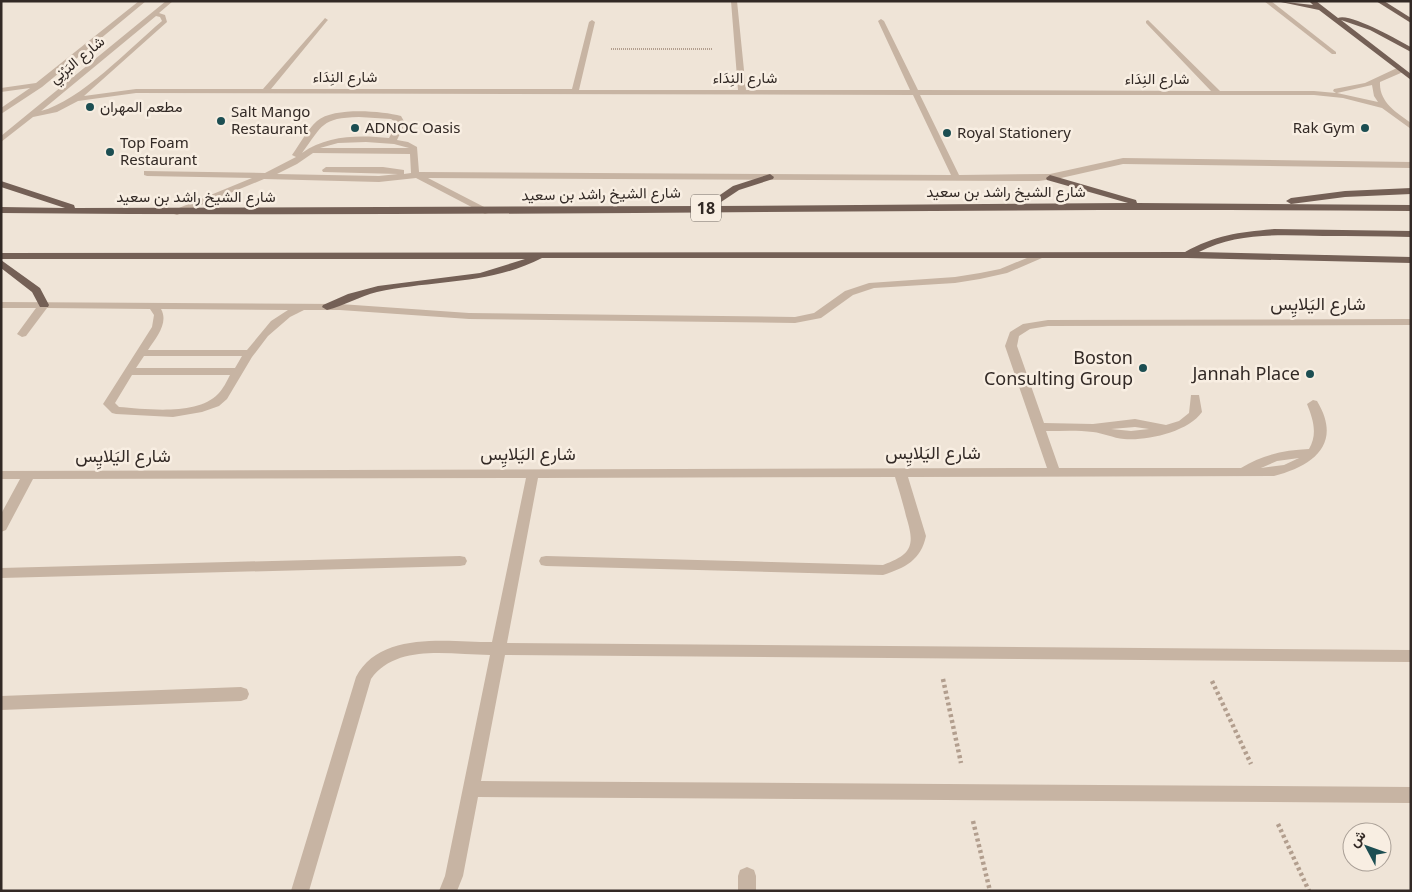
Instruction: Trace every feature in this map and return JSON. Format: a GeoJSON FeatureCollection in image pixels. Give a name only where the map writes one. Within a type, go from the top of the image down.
{"type":"FeatureCollection","features":[{"type":"Feature","properties":{"kind":"main road"},"geometry":{"type":"LineString","coordinates":[[1279,1],[1322,8]]}},
{"type":"Feature","properties":{"kind":"main road"},"geometry":{"type":"LineString","coordinates":[[1312,1],[1411,78]]}},
{"type":"Feature","properties":{"kind":"main road"},"geometry":{"type":"LineString","coordinates":[[1379,1],[1411,21]]}},
{"type":"Feature","properties":{"kind":"main road"},"geometry":{"type":"LineString","coordinates":[[1332,15],[1372,29],[1411,50]]}},
{"type":"Feature","properties":{"kind":"main road"},"geometry":{"type":"LineString","coordinates":[[707,208],[715,200],[733,190],[770,177]]}},
{"type":"Feature","properties":{"kind":"main road"},"geometry":{"type":"LineString","coordinates":[[1050,178],[1145,206]]}},
{"type":"Feature","properties":{"kind":"main road"},"geometry":{"type":"LineString","coordinates":[[1,184],[17,191],[85,212]]}},
{"type":"Feature","properties":{"kind":"main road"},"geometry":{"type":"LineString","coordinates":[[1269,207],[1326,196],[1372,191],[1411,191]]}},
{"type":"Feature","properties":{"kind":"main road","name":"شارع الشيخ راشد بن سعيد"},"geometry":{"type":"LineString","coordinates":[[1,210],[85,212],[485,211],[1145,206],[1411,208]]}},
{"type":"Feature","properties":{"kind":"main road"},"geometry":{"type":"LineString","coordinates":[[1187,256],[1210,242],[1243,235],[1274,232],[1411,234]]}},
{"type":"Feature","properties":{"kind":"main road"},"geometry":{"type":"LineString","coordinates":[[327,306],[352,296],[378,289],[487,274],[543,255]]}},
{"type":"Feature","properties":{"kind":"main road"},"geometry":{"type":"LineString","coordinates":[[1,256],[1187,256],[1411,260]]}},
{"type":"Feature","properties":{"kind":"main road"},"geometry":{"type":"LineString","coordinates":[[1,263],[36,290],[44,305]]}},
{"type":"Feature","properties":{"kind":"street","name":"شارع البَرْنِي"},"geometry":{"type":"LineString","coordinates":[[1,112],[39,85],[143,1]]}},
{"type":"Feature","properties":{"kind":"street","name":"شارع البَرْنِي"},"geometry":{"type":"LineString","coordinates":[[1,140],[170,1]]}},
{"type":"Feature","properties":{"kind":"street"},"geometry":{"type":"LineString","coordinates":[[734,1],[742,91]]}},
{"type":"Feature","properties":{"kind":"street"},"geometry":{"type":"LineString","coordinates":[[1267,1],[1334,53]]}},
{"type":"Feature","properties":{"kind":"street"},"geometry":{"type":"LineString","coordinates":[[30,116],[54,110],[76,100],[165,21],[163,16],[156,14]]}},
{"type":"Feature","properties":{"kind":"street","name":"شارع النِدَاء"},"geometry":{"type":"LineString","coordinates":[[265,91],[325,20]]}},
{"type":"Feature","properties":{"kind":"street"},"geometry":{"type":"LineString","coordinates":[[881,21],[956,177]]}},
{"type":"Feature","properties":{"kind":"street"},"geometry":{"type":"LineString","coordinates":[[575,91],[592,22]]}},
{"type":"Feature","properties":{"kind":"street","name":"شارع النِدَاء"},"geometry":{"type":"LineString","coordinates":[[1148,22],[1218,93]]}},
{"type":"Feature","properties":{"kind":"street","name":"شارع النِدَاء"},"geometry":{"type":"LineString","coordinates":[[76,100],[136,91],[1314,93],[1354,89],[1376,82],[1400,70]]}},
{"type":"Feature","properties":{"kind":"street","name":"شارع النِدَاء"},"geometry":{"type":"LineString","coordinates":[[95,82],[136,91]]}},
{"type":"Feature","properties":{"kind":"street"},"geometry":{"type":"LineString","coordinates":[[1376,82],[1376,92],[1385,106],[1411,127]]}},
{"type":"Feature","properties":{"kind":"street"},"geometry":{"type":"LineString","coordinates":[[1,90],[39,85]]}},
{"type":"Feature","properties":{"kind":"street","name":"شارع النِدَاء"},"geometry":{"type":"LineString","coordinates":[[1314,93],[1343,96],[1385,106]]}},
{"type":"Feature","properties":{"kind":"street"},"geometry":{"type":"LineString","coordinates":[[1,96],[17,100]]}},
{"type":"Feature","properties":{"kind":"street"},"geometry":{"type":"LineString","coordinates":[[267,176],[296,156],[319,123],[331,117],[388,116],[398,118],[401,123],[392,141]]}},
{"type":"Feature","properties":{"kind":"street"},"geometry":{"type":"LineString","coordinates":[[177,212],[267,176],[291,164],[318,146],[335,141],[392,141],[408,144],[413,147],[411,165],[416,175],[485,211]]}},
{"type":"Feature","properties":{"kind":"street"},"geometry":{"type":"LineString","coordinates":[[310,151],[414,151]]}},
{"type":"Feature","properties":{"kind":"street"},"geometry":{"type":"LineString","coordinates":[[147,173],[267,176],[308,170],[383,170],[416,175],[1050,178],[1068,175],[1100,163],[1123,161],[1411,165]]}},
{"type":"Feature","properties":{"kind":"street"},"geometry":{"type":"LineString","coordinates":[[1,305],[327,306],[477,316],[795,320],[817,316],[849,293],[873,285],[946,281],[980,276],[1003,271],[1039,256]]}},
{"type":"Feature","properties":{"kind":"street"},"geometry":{"type":"LineString","coordinates":[[22,334],[44,305]]}},
{"type":"Feature","properties":{"kind":"street"},"geometry":{"type":"LineString","coordinates":[[154,306],[159,316],[159,321],[110,400],[109,404],[112,408],[123,411],[184,412],[214,405],[266,330],[273,323],[304,306]]}},
{"type":"Feature","properties":{"kind":"street","name":"شارع اليَلايِس"},"geometry":{"type":"LineString","coordinates":[[1054,471],[1011,346],[1014,334],[1027,326],[1048,323],[1411,322]]}},
{"type":"Feature","properties":{"kind":"street"},"geometry":{"type":"LineString","coordinates":[[140,353],[251,353]]}},
{"type":"Feature","properties":{"kind":"street"},"geometry":{"type":"LineString","coordinates":[[128,372],[239,371]]}},
{"type":"Feature","properties":{"kind":"street"},"geometry":{"type":"LineString","coordinates":[[1039,427],[1094,428],[1134,436],[1146,435],[1186,423],[1192,418],[1197,405],[1196,398]]}},
{"type":"Feature","properties":{"kind":"street","name":"شارع اليَلايِس"},"geometry":{"type":"LineString","coordinates":[[1,475],[1260,472],[1287,470],[1306,460],[1319,443],[1322,431],[1320,418],[1313,404]]}},
{"type":"Feature","properties":{"kind":"street"},"geometry":{"type":"LineString","coordinates":[[546,562],[883,570],[906,561],[914,554],[918,545],[919,536],[900,472]]}},
{"type":"Feature","properties":{"kind":"street"},"geometry":{"type":"LineString","coordinates":[[452,886],[533,473]]}},
{"type":"Feature","properties":{"kind":"street"},"geometry":{"type":"LineString","coordinates":[[1,527],[29,475]]}},
{"type":"Feature","properties":{"kind":"street"},"geometry":{"type":"LineString","coordinates":[[1,573],[460,561]]}},
{"type":"Feature","properties":{"kind":"street"},"geometry":{"type":"LineString","coordinates":[[300,891],[361,686],[370,668],[388,655],[409,648],[938,654],[1411,656]]}},
{"type":"Feature","properties":{"kind":"street"},"geometry":{"type":"LineString","coordinates":[[1,703],[242,694]]}},
{"type":"Feature","properties":{"kind":"street"},"geometry":{"type":"LineString","coordinates":[[470,789],[1411,795]]}},
{"type":"Feature","properties":{"kind":"path"},"geometry":{"type":"LineString","coordinates":[[585,49],[738,49]]}},
{"type":"Feature","properties":{"kind":"path"},"geometry":{"type":"LineString","coordinates":[[938,654],[979,852],[990,891]]}},
{"type":"Feature","properties":{"kind":"path"},"geometry":{"type":"LineString","coordinates":[[1298,870],[1309,891]]}},
{"type":"Feature","properties":{"kind":"place","name":"مطعم المهران"},"geometry":{"type":"Point","coordinates":[90,107]}},
{"type":"Feature","properties":{"kind":"place","name":"Salt Mango Restaurant"},"geometry":{"type":"Point","coordinates":[221,121]}},
{"type":"Feature","properties":{"kind":"place","name":"ADNOC Oasis"},"geometry":{"type":"Point","coordinates":[355,128]}},
{"type":"Feature","properties":{"kind":"place","name":"Rak Gym"},"geometry":{"type":"Point","coordinates":[1365,128]}},
{"type":"Feature","properties":{"kind":"place","name":"Royal Stationery"},"geometry":{"type":"Point","coordinates":[947,133]}},
{"type":"Feature","properties":{"kind":"place","name":"Top Foam Restaurant"},"geometry":{"type":"Point","coordinates":[110,152]}},
{"type":"Feature","properties":{"kind":"place","name":"Boston Consulting Group"},"geometry":{"type":"Point","coordinates":[1143,368]}},
{"type":"Feature","properties":{"kind":"place","name":"Jannah Place"},"geometry":{"type":"Point","coordinates":[1310,374]}}]}
